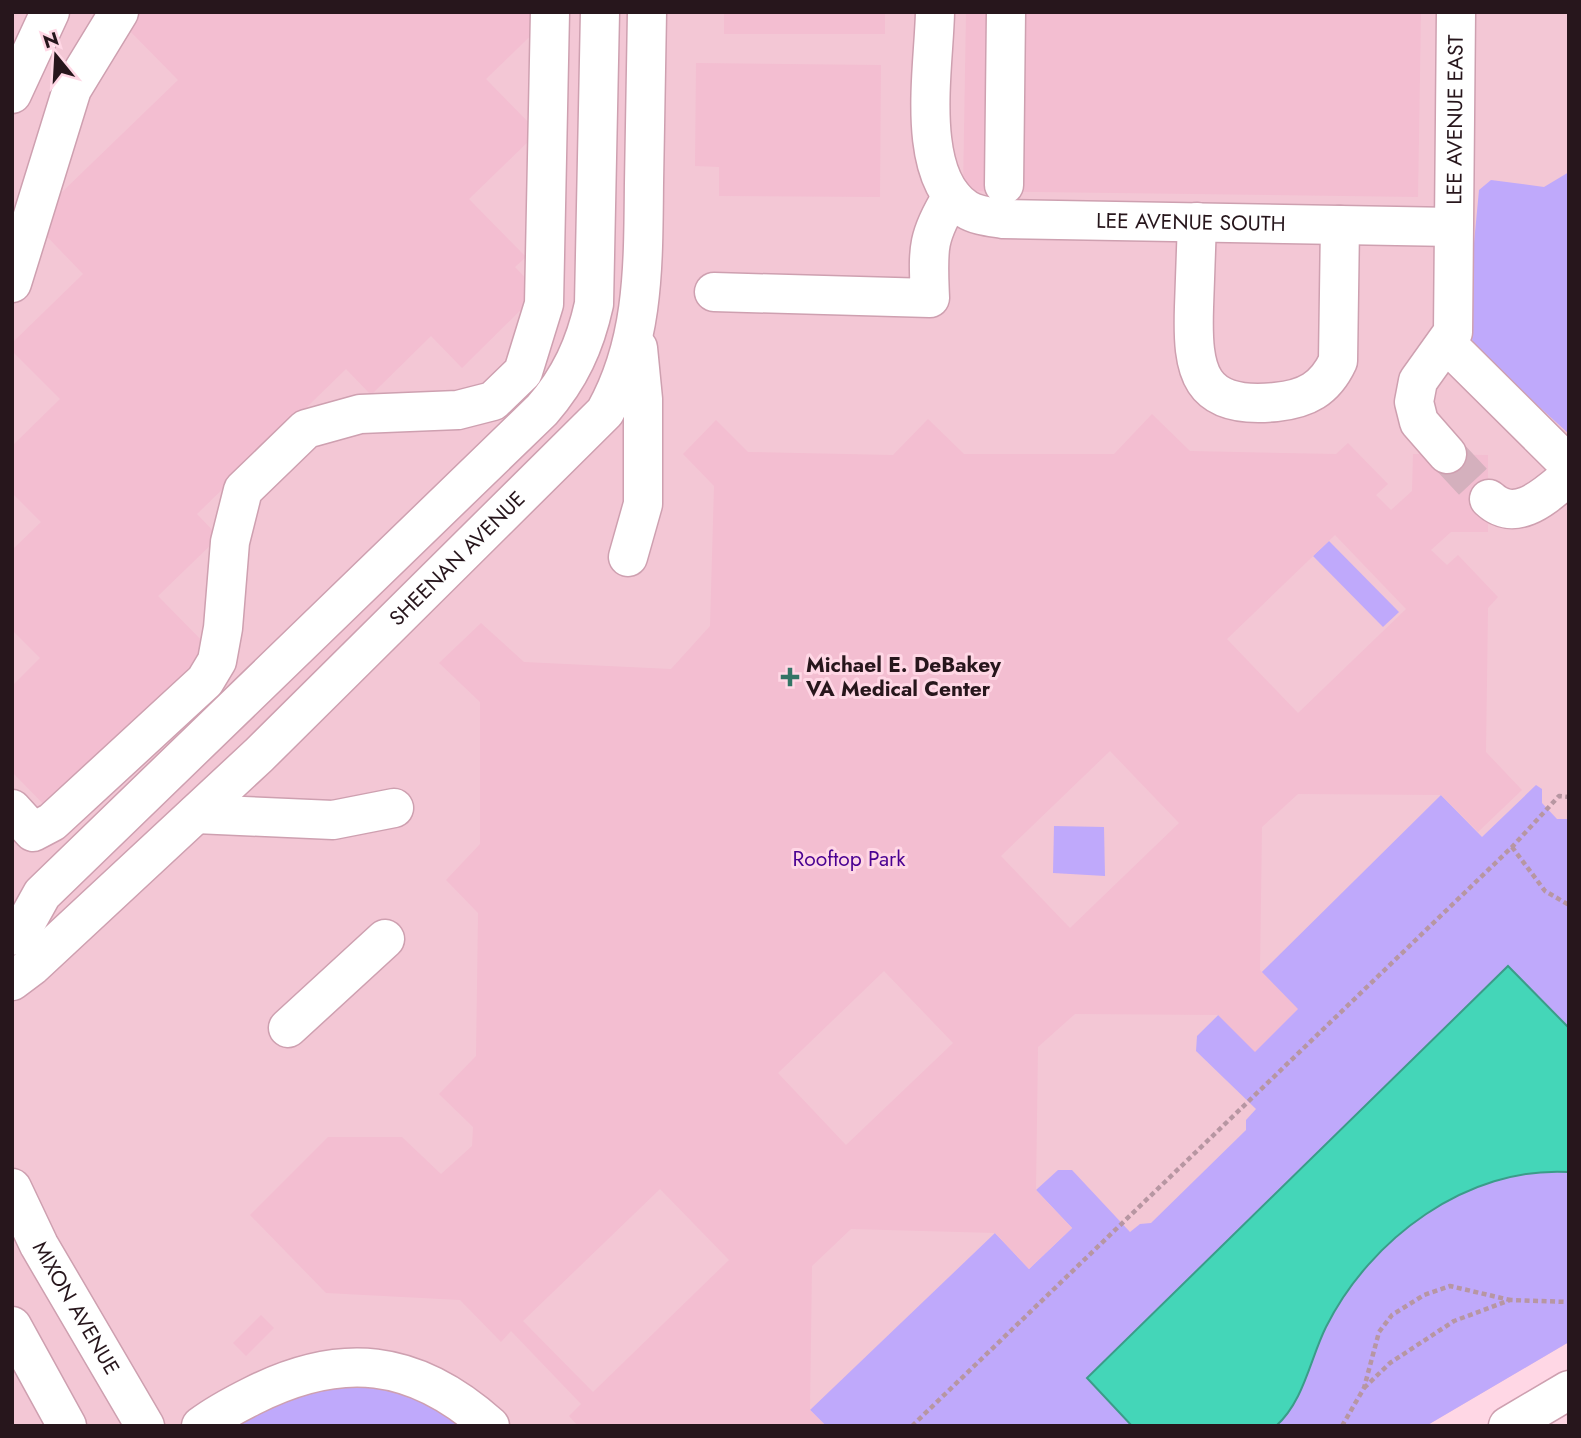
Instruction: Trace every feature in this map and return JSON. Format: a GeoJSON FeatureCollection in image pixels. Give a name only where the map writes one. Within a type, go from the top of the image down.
{"type":"FeatureCollection","features":[{"type":"Feature","properties":{"kind":"street"},"geometry":{"type":"LineString","coordinates":[[12,94],[50,12]]}},
{"type":"Feature","properties":{"kind":"street"},"geometry":{"type":"LineString","coordinates":[[15,267],[72,89],[119,12]]}},
{"type":"Feature","properties":{"kind":"street"},"geometry":{"type":"LineString","coordinates":[[12,809],[33,832],[52,822],[205,681],[218,661],[230,542],[243,490],[306,429],[360,414],[458,411],[492,401],[523,372],[544,304],[550,12]]}},
{"type":"Feature","properties":{"kind":"street"},"geometry":{"type":"LineString","coordinates":[[12,918],[42,894],[103,836],[542,410],[572,369],[589,326],[594,304],[600,12]]}},
{"type":"Feature","properties":{"kind":"street","name":"SHEENAN AVENUE"},"geometry":{"type":"LineString","coordinates":[[12,981],[32,966],[196,814],[578,443],[605,412],[617,391],[636,332],[644,261],[647,12]]}},
{"type":"Feature","properties":{"kind":"street"},"geometry":{"type":"LineString","coordinates":[[714,292],[930,298],[928,249],[948,190],[934,154],[932,128],[935,12]]}},
{"type":"Feature","properties":{"kind":"street"},"geometry":{"type":"LineString","coordinates":[[1004,185],[1006,12]]}},
{"type":"Feature","properties":{"kind":"street","name":"LEE AVENUE EAST"},"geometry":{"type":"LineString","coordinates":[[1447,344],[1453,332],[1455,307],[1453,227],[1456,12]]}},
{"type":"Feature","properties":{"kind":"street","name":"LEE AVENUE SOUTH"},"geometry":{"type":"LineString","coordinates":[[948,190],[967,210],[1003,219],[1453,227]]}},
{"type":"Feature","properties":{"kind":"street"},"geometry":{"type":"LineString","coordinates":[[1197,222],[1193,340],[1196,367],[1207,386],[1215,393],[1241,401],[1272,403],[1307,397],[1329,379],[1338,361],[1340,225]]}},
{"type":"Feature","properties":{"kind":"street"},"geometry":{"type":"LineString","coordinates":[[628,557],[643,504],[643,399],[636,332]]}},
{"type":"Feature","properties":{"kind":"street"},"geometry":{"type":"LineString","coordinates":[[1447,454],[1419,422],[1414,402],[1418,381],[1447,344],[1569,465]]}},
{"type":"Feature","properties":{"kind":"street"},"geometry":{"type":"LineString","coordinates":[[1489,499],[1504,508],[1525,507],[1569,476]]}},
{"type":"Feature","properties":{"kind":"street"},"geometry":{"type":"LineString","coordinates":[[73,803],[103,836]]}},
{"type":"Feature","properties":{"kind":"street"},"geometry":{"type":"LineString","coordinates":[[196,814],[333,820],[394,808]]}},
{"type":"Feature","properties":{"kind":"street"},"geometry":{"type":"LineString","coordinates":[[12,936],[27,921],[42,894]]}},
{"type":"Feature","properties":{"kind":"street"},"geometry":{"type":"LineString","coordinates":[[288,1028],[385,939]]}},
{"type":"Feature","properties":{"kind":"street","name":"MIXON AVENUE"},"geometry":{"type":"LineString","coordinates":[[12,1188],[39,1245],[145,1426]]}},
{"type":"Feature","properties":{"kind":"street"},"geometry":{"type":"LineString","coordinates":[[12,1326],[67,1426]]}},
{"type":"Feature","properties":{"kind":"street"},"geometry":{"type":"LineString","coordinates":[[201,1426],[280,1382],[308,1372],[338,1367],[386,1370],[413,1377],[441,1390],[490,1426]]}},
{"type":"Feature","properties":{"kind":"street"},"geometry":{"type":"LineString","coordinates":[[1508,1426],[1569,1390]]}},
{"type":"Feature","properties":{"kind":"path"},"geometry":{"type":"LineString","coordinates":[[912,1426],[1512,847],[1559,796],[1569,797]]}},
{"type":"Feature","properties":{"kind":"path"},"geometry":{"type":"LineString","coordinates":[[1512,847],[1545,891],[1569,905]]}},
{"type":"Feature","properties":{"kind":"path"},"geometry":{"type":"LineString","coordinates":[[1342,1426],[1364,1388],[1380,1332],[1392,1315],[1424,1295],[1450,1286],[1510,1300],[1569,1303]]}},
{"type":"Feature","properties":{"kind":"path"},"geometry":{"type":"LineString","coordinates":[[1364,1388],[1390,1363],[1454,1321],[1510,1300]]}},
{"type":"Feature","properties":{"kind":"shaded area","name":"Michael E. DeBakey VA Medical Center"},"geometry":{"type":"Polygon","coordinates":[[[12,12],[1569,12],[1569,1342],[1426,1426],[12,1426],[12,12]]]}},
{"type":"Feature","properties":{"kind":"shaded area"},"geometry":{"type":"Polygon","coordinates":[[[1569,172],[1569,434],[1478,351],[1466,328],[1479,190],[1491,180],[1544,187],[1569,172]]]}},
{"type":"Feature","properties":{"kind":"shaded area"},"geometry":{"type":"Polygon","coordinates":[[[1329,541],[1399,612],[1383,627],[1313,556],[1329,541]]]}},
{"type":"Feature","properties":{"kind":"shaded area"},"geometry":{"type":"Polygon","coordinates":[[[1536,785],[1542,789],[1542,803],[1557,819],[1569,819],[1569,1342],[1426,1426],[826,1426],[810,1410],[995,1233],[1029,1269],[1072,1228],[1036,1190],[1058,1170],[1072,1170],[1130,1232],[1140,1224],[1151,1223],[1246,1130],[1246,1120],[1256,1109],[1196,1051],[1197,1036],[1441,795],[1482,837],[1536,785]]]}},
{"type":"Feature","properties":{"kind":"shaded area"},"geometry":{"type":"Polygon","coordinates":[[[1054,826],[1104,827],[1105,876],[1053,873],[1054,826]]]}},
{"type":"Feature","properties":{"kind":"shaded area"},"geometry":{"type":"Polygon","coordinates":[[[1508,966],[1569,1028],[1569,1172],[1531,1173],[1494,1181],[1459,1195],[1426,1214],[1395,1238],[1368,1265],[1345,1295],[1320,1339],[1300,1392],[1286,1416],[1276,1426],[1132,1426],[1087,1378],[1508,966]]]}},
{"type":"Feature","properties":{"kind":"shaded area"},"geometry":{"type":"Polygon","coordinates":[[[365,1385],[405,1392],[466,1426],[229,1426],[322,1386],[365,1385]]]}},
{"type":"Feature","properties":{"kind":"building"},"geometry":{"type":"Polygon","coordinates":[[[131,12],[555,12],[486,79],[538,132],[469,199],[526,257],[515,267],[539,292],[462,368],[431,336],[371,395],[346,369],[197,514],[219,537],[158,596],[217,656],[54,815],[12,772],[12,686],[40,658],[12,630],[12,550],[41,522],[12,493],[12,446],[60,399],[12,351],[12,343],[83,274],[32,221],[178,80],[121,22],[131,12]]]}},
{"type":"Feature","properties":{"kind":"building"},"geometry":{"type":"Polygon","coordinates":[[[724,12],[885,12],[885,34],[724,34],[724,12]]]}},
{"type":"Feature","properties":{"kind":"building"},"geometry":{"type":"Polygon","coordinates":[[[966,12],[1421,12],[1418,197],[963,191],[966,12]]]}},
{"type":"Feature","properties":{"kind":"building"},"geometry":{"type":"Polygon","coordinates":[[[696,63],[881,65],[880,197],[719,196],[719,167],[695,166],[696,63]]]}},
{"type":"Feature","properties":{"kind":"building","name":"Michael E. DeBakey VA Medical Center"},"geometry":{"type":"Polygon","coordinates":[[[1152,414],[1190,451],[1336,454],[1348,443],[1388,484],[1376,495],[1391,510],[1412,491],[1413,454],[1488,455],[1488,532],[1451,532],[1431,550],[1447,565],[1458,555],[1498,597],[1488,608],[1486,752],[1522,790],[1478,832],[1441,795],[1298,794],[1262,827],[1260,970],[1298,1009],[1255,1052],[1218,1015],[1075,1014],[1038,1047],[1036,1190],[1072,1228],[1029,1269],[995,1233],[851,1229],[812,1266],[810,1410],[826,1426],[578,1426],[569,1416],[581,1404],[511,1331],[501,1342],[460,1300],[326,1293],[250,1215],[328,1137],[402,1137],[441,1174],[472,1146],[473,1127],[439,1094],[476,1056],[478,913],[446,880],[480,844],[480,702],[439,663],[481,623],[524,662],[671,669],[710,626],[714,486],[683,454],[716,420],[748,452],[893,455],[928,419],[964,454],[1114,454],[1152,414]],[[1335,535],[1227,639],[1298,713],[1406,609],[1335,535]],[[1110,751],[1001,856],[1070,928],[1179,823],[1110,751]],[[884,971],[778,1073],[846,1145],[953,1043],[884,971]],[[660,1189],[523,1321],[593,1392],[729,1260],[660,1189]]]}},
{"type":"Feature","properties":{"kind":"building"},"geometry":{"type":"Polygon","coordinates":[[[261,1315],[274,1328],[246,1356],[233,1343],[261,1315]]]}},
{"type":"Feature","properties":{"kind":"tunnel"},"geometry":{"type":"LineString","coordinates":[[1447,454],[1489,499]]}},
{"type":"Feature","properties":{"kind":"place","name":"Michael E. DeBakey VA Medical Center"},"geometry":{"type":"Point","coordinates":[790,677]}},
{"type":"Feature","properties":{"kind":"park label","name":"Rooftop Park"},"geometry":{"type":"Point","coordinates":[849,859]}}]}
